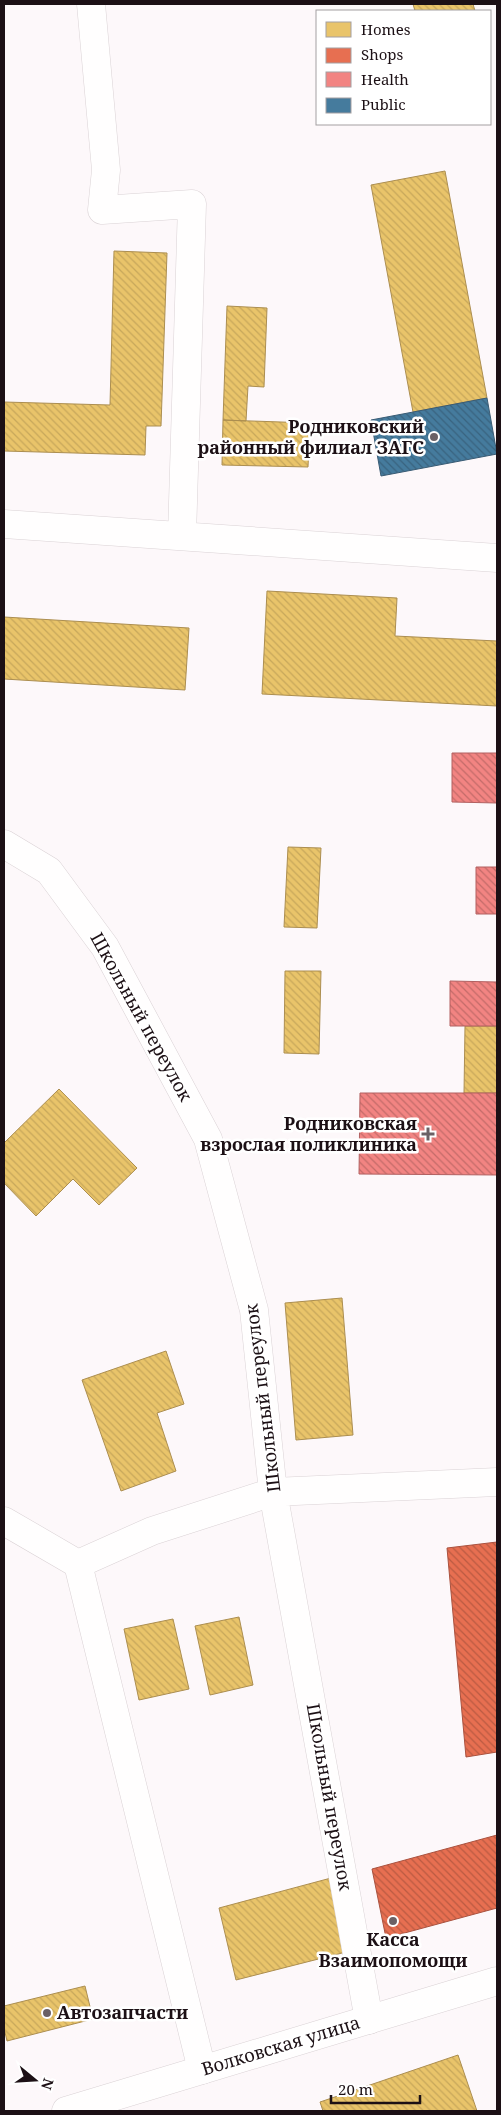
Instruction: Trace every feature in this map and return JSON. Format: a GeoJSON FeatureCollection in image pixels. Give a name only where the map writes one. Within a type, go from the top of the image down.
{"type":"FeatureCollection","features":[{"type":"Feature","properties":{"kind":"street"},"geometry":{"type":"LineString","coordinates":[[91,4],[106,170],[102,210],[192,204],[182,536]]}},
{"type":"Feature","properties":{"kind":"street"},"geometry":{"type":"LineString","coordinates":[[4,524],[497,558]]}},
{"type":"Feature","properties":{"kind":"street","name":"Школьный переулок"},"geometry":{"type":"LineString","coordinates":[[4,844],[49,871],[105,947],[208,1139],[254,1310],[273,1492],[369,2020]]}},
{"type":"Feature","properties":{"kind":"street"},"geometry":{"type":"LineString","coordinates":[[78,1564],[152,1531],[273,1492],[497,1482]]}},
{"type":"Feature","properties":{"kind":"street"},"geometry":{"type":"LineString","coordinates":[[4,1521],[78,1564],[202,2070]]}},
{"type":"Feature","properties":{"kind":"street","name":"Волковская улица"},"geometry":{"type":"LineString","coordinates":[[66,2111],[497,1981]]}},
{"type":"Feature","properties":{"kind":"building: Homes"},"geometry":{"type":"Polygon","coordinates":[[[413,4],[473,4],[475,10],[415,10],[413,4]]]}},
{"type":"Feature","properties":{"kind":"building: Homes"},"geometry":{"type":"Polygon","coordinates":[[[445,171],[487,398],[413,412],[371,185],[445,171]]]}},
{"type":"Feature","properties":{"kind":"building: Homes"},"geometry":{"type":"Polygon","coordinates":[[[114,251],[167,253],[161,426],[146,426],[145,455],[4,451],[4,402],[110,405],[114,251]]]}},
{"type":"Feature","properties":{"kind":"building: Homes"},"geometry":{"type":"Polygon","coordinates":[[[227,306],[267,308],[264,387],[248,386],[246,421],[223,420],[227,306]]]}},
{"type":"Feature","properties":{"kind":"building: Homes"},"geometry":{"type":"Polygon","coordinates":[[[223,420],[310,423],[308,467],[222,465],[223,420]]]}},
{"type":"Feature","properties":{"kind":"building: Homes"},"geometry":{"type":"Polygon","coordinates":[[[267,591],[397,598],[395,636],[497,641],[497,706],[262,694],[267,591]]]}},
{"type":"Feature","properties":{"kind":"building: Homes"},"geometry":{"type":"Polygon","coordinates":[[[4,617],[189,628],[185,690],[4,679],[4,617]]]}},
{"type":"Feature","properties":{"kind":"building: Homes"},"geometry":{"type":"Polygon","coordinates":[[[288,847],[321,848],[317,928],[284,927],[288,847]]]}},
{"type":"Feature","properties":{"kind":"building: Homes"},"geometry":{"type":"Polygon","coordinates":[[[285,971],[321,971],[319,1054],[284,1053],[285,971]]]}},
{"type":"Feature","properties":{"kind":"building: Homes"},"geometry":{"type":"Polygon","coordinates":[[[465,1026],[497,1026],[497,1093],[464,1093],[465,1026]]]}},
{"type":"Feature","properties":{"kind":"building: Homes"},"geometry":{"type":"Polygon","coordinates":[[[59,1089],[137,1168],[99,1205],[73,1179],[36,1216],[4,1183],[4,1143],[59,1089]]]}},
{"type":"Feature","properties":{"kind":"building: Homes"},"geometry":{"type":"Polygon","coordinates":[[[342,1298],[353,1435],[296,1440],[285,1303],[342,1298]]]}},
{"type":"Feature","properties":{"kind":"building: Homes"},"geometry":{"type":"Polygon","coordinates":[[[166,1351],[184,1404],[157,1413],[176,1471],[121,1491],[82,1380],[166,1351]]]}},
{"type":"Feature","properties":{"kind":"building: Homes"},"geometry":{"type":"Polygon","coordinates":[[[239,1617],[253,1685],[210,1695],[195,1626],[239,1617]]]}},
{"type":"Feature","properties":{"kind":"building: Homes"},"geometry":{"type":"Polygon","coordinates":[[[173,1619],[189,1689],[139,1700],[124,1629],[173,1619]]]}},
{"type":"Feature","properties":{"kind":"building: Homes"},"geometry":{"type":"Polygon","coordinates":[[[331,1878],[346,1952],[236,1980],[219,1908],[331,1878]]]}},
{"type":"Feature","properties":{"kind":"building: Homes","name":"Автозапчасти"},"geometry":{"type":"Polygon","coordinates":[[[85,1986],[93,2019],[7,2041],[4,2028],[4,2006],[85,1986]]]}},
{"type":"Feature","properties":{"kind":"building: Homes"},"geometry":{"type":"Polygon","coordinates":[[[458,2055],[477,2111],[323,2111],[320,2102],[458,2055]]]}},
{"type":"Feature","properties":{"kind":"building: Shops"},"geometry":{"type":"Polygon","coordinates":[[[497,1542],[497,1752],[466,1757],[447,1548],[497,1542]]]}},
{"type":"Feature","properties":{"kind":"building: Shops"},"geometry":{"type":"Polygon","coordinates":[[[497,1835],[497,1908],[386,1938],[372,1869],[497,1835]]]}},
{"type":"Feature","properties":{"kind":"building: Health"},"geometry":{"type":"Polygon","coordinates":[[[452,753],[497,753],[497,803],[452,802],[452,753]]]}},
{"type":"Feature","properties":{"kind":"building: Health"},"geometry":{"type":"Polygon","coordinates":[[[476,867],[497,867],[497,914],[476,914],[476,867]]]}},
{"type":"Feature","properties":{"kind":"building: Health"},"geometry":{"type":"Polygon","coordinates":[[[450,981],[497,982],[497,1026],[450,1026],[450,981]]]}},
{"type":"Feature","properties":{"kind":"building: Health","name":"Родниковская взрослая поликлиника"},"geometry":{"type":"Polygon","coordinates":[[[360,1093],[497,1093],[497,1175],[359,1174],[360,1093]]]}},
{"type":"Feature","properties":{"kind":"building: Public","name":"Родниковский районный филиал ЗАГС"},"geometry":{"type":"Polygon","coordinates":[[[487,398],[497,454],[381,476],[371,420],[487,398]]]}},
{"type":"Feature","properties":{"kind":"place","name":"Родниковский районный филиал ЗАГС"},"geometry":{"type":"Point","coordinates":[434,437]}},
{"type":"Feature","properties":{"kind":"place","name":"Родниковская взрослая поликлиника"},"geometry":{"type":"Point","coordinates":[428,1134]}},
{"type":"Feature","properties":{"kind":"place","name":"Касса Взаимопомощи"},"geometry":{"type":"Point","coordinates":[393,1921]}},
{"type":"Feature","properties":{"kind":"place","name":"Автозапчасти"},"geometry":{"type":"Point","coordinates":[47,2013]}}]}
